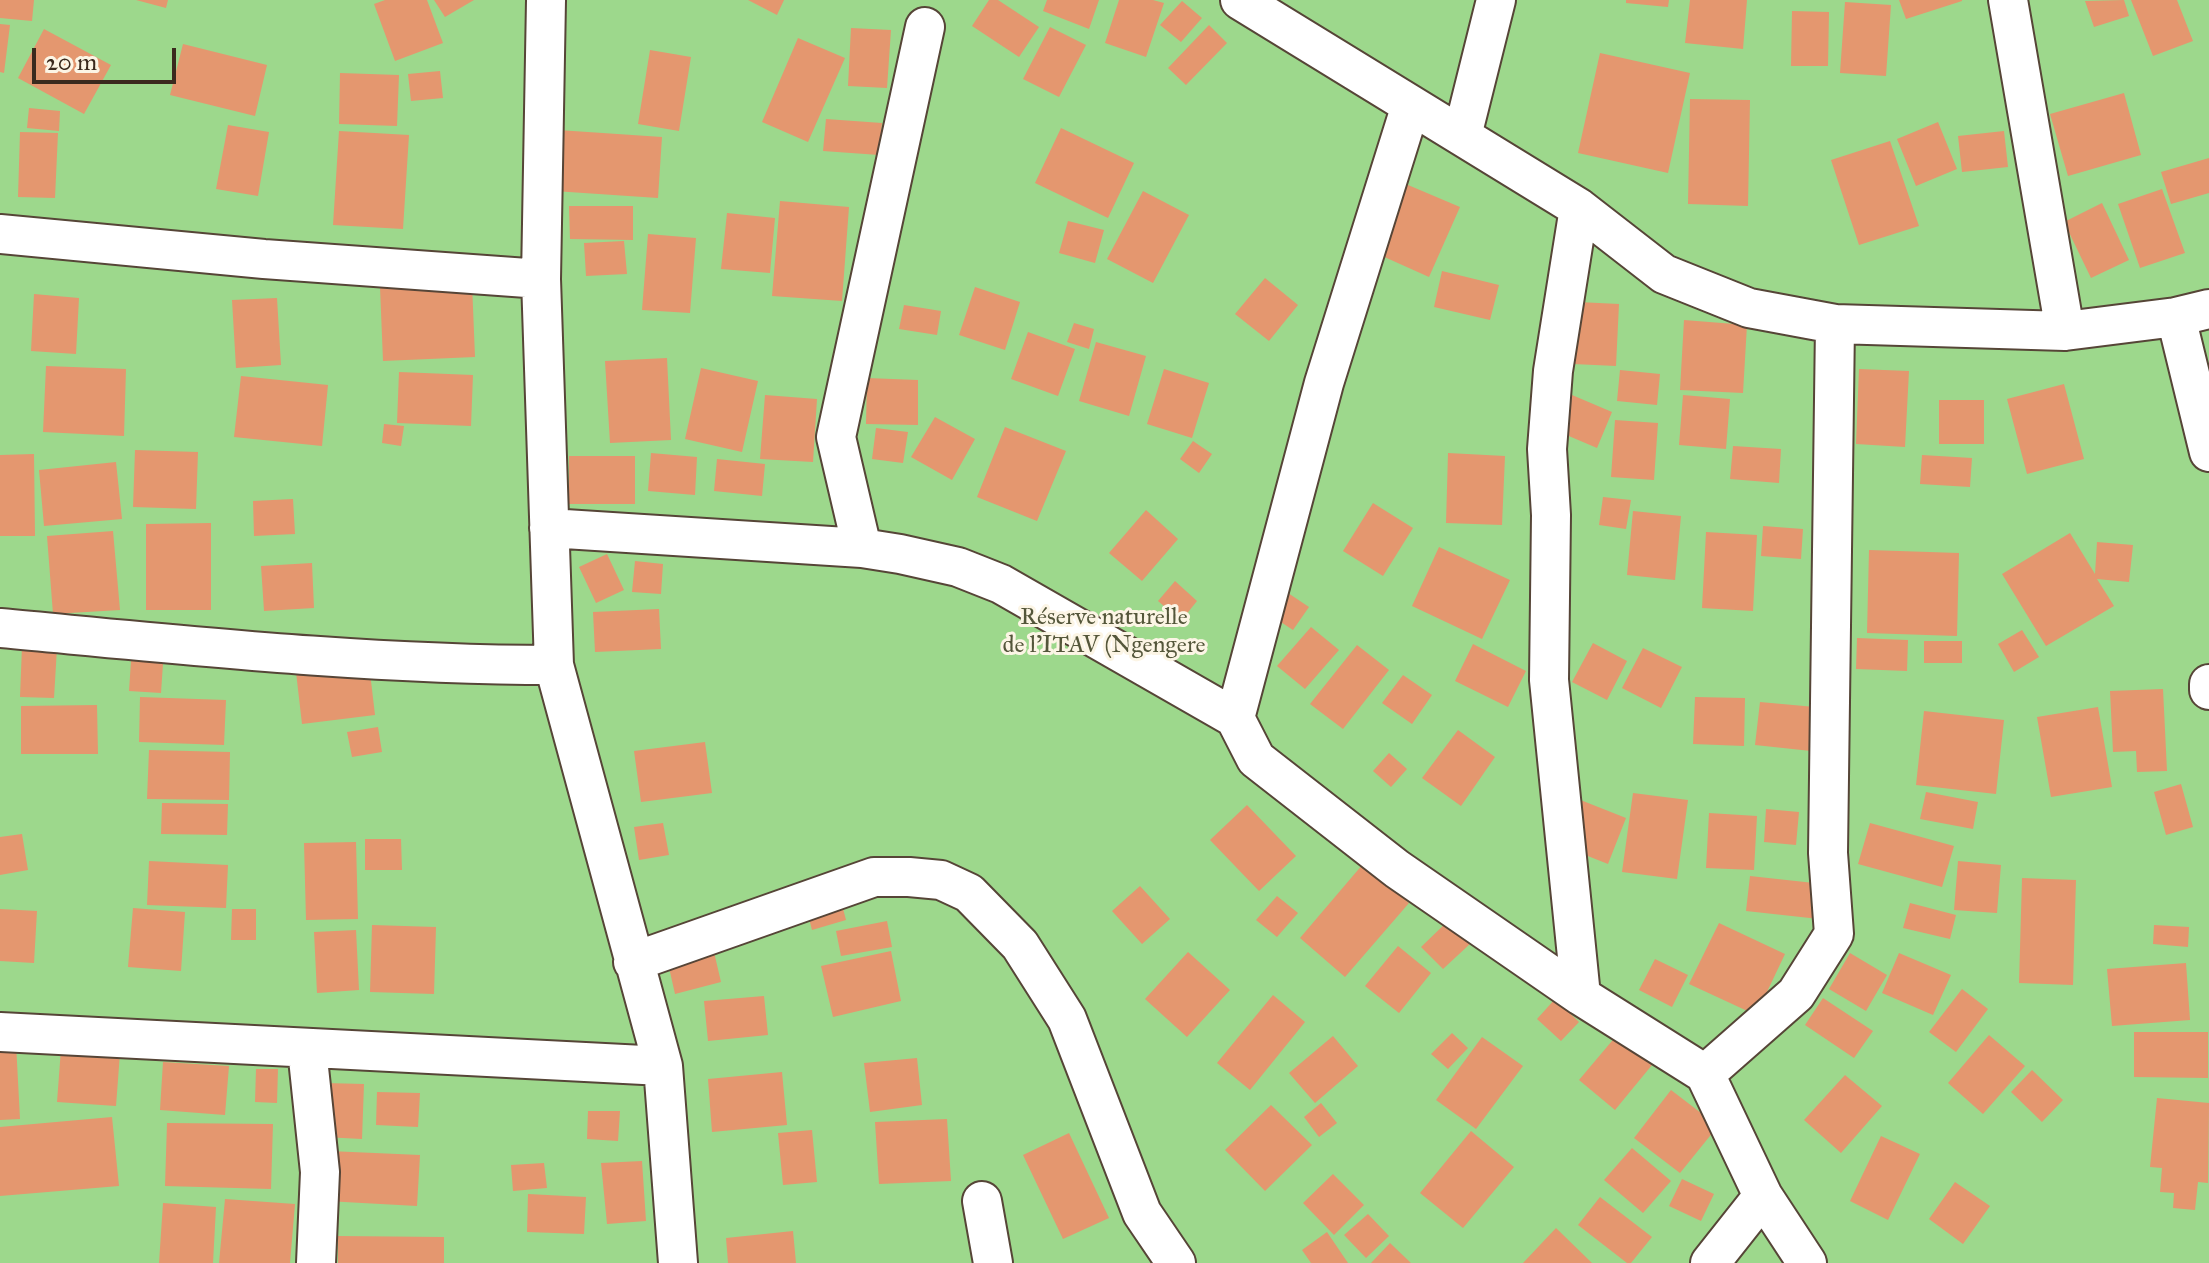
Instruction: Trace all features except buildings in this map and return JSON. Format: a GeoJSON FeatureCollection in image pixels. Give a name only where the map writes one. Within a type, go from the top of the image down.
{"type":"FeatureCollection","features":[{"type":"Feature","properties":{"kind":"street"},"geometry":{"type":"LineString","coordinates":[[546,0],[541,279],[554,665],[663,1066],[678,1263]]}},
{"type":"Feature","properties":{"kind":"street"},"geometry":{"type":"LineString","coordinates":[[1240,0],[1579,208],[1664,274],[1749,308],[1835,324],[2065,331],[2192,313],[2209,452]]}},
{"type":"Feature","properties":{"kind":"street"},"geometry":{"type":"LineString","coordinates":[[1462,136],[1496,0]]}},
{"type":"Feature","properties":{"kind":"street"},"geometry":{"type":"LineString","coordinates":[[2008,0],[2065,331]]}},
{"type":"Feature","properties":{"kind":"street"},"geometry":{"type":"LineString","coordinates":[[862,548],[836,437],[925,27]]}},
{"type":"Feature","properties":{"kind":"street"},"geometry":{"type":"LineString","coordinates":[[1235,718],[1324,383],[1411,105]]}},
{"type":"Feature","properties":{"kind":"street"},"geometry":{"type":"LineString","coordinates":[[1579,208],[1553,371],[1547,449],[1551,515],[1549,680],[1581,996]]}},
{"type":"Feature","properties":{"kind":"street"},"geometry":{"type":"LineString","coordinates":[[0,234],[264,259],[541,279]]}},
{"type":"Feature","properties":{"kind":"street"},"geometry":{"type":"LineString","coordinates":[[1705,1074],[1796,994],[1834,934],[1828,853],[1835,324]]}},
{"type":"Feature","properties":{"kind":"street"},"geometry":{"type":"LineString","coordinates":[[549,528],[862,548],[958,567],[1001,584],[1235,718],[1256,759],[1397,869],[1581,996],[1705,1074],[1763,1196],[1807,1263]]}},
{"type":"Feature","properties":{"kind":"street"},"geometry":{"type":"LineString","coordinates":[[0,628],[250,651],[464,665],[554,665]]}},
{"type":"Feature","properties":{"kind":"street"},"geometry":{"type":"LineString","coordinates":[[633,962],[874,877],[941,880],[969,893],[1020,945],[1067,1019],[1142,1213],[1176,1263]]}},
{"type":"Feature","properties":{"kind":"street"},"geometry":{"type":"LineString","coordinates":[[0,1032],[663,1066]]}},
{"type":"Feature","properties":{"kind":"street"},"geometry":{"type":"LineString","coordinates":[[307,1049],[320,1172],[316,1263]]}},
{"type":"Feature","properties":{"kind":"street"},"geometry":{"type":"LineString","coordinates":[[1710,1263],[1763,1196]]}},
{"type":"Feature","properties":{"kind":"street"},"geometry":{"type":"LineString","coordinates":[[982,1201],[993,1263]]}},
{"type":"Feature","properties":{"kind":"green space","name":"Réserve naturelle de l'ITAV (Ngengere"},"geometry":{"type":"Polygon","coordinates":[[[0,0],[2209,0],[2209,1263],[0,1263],[0,0]]]}}]}
